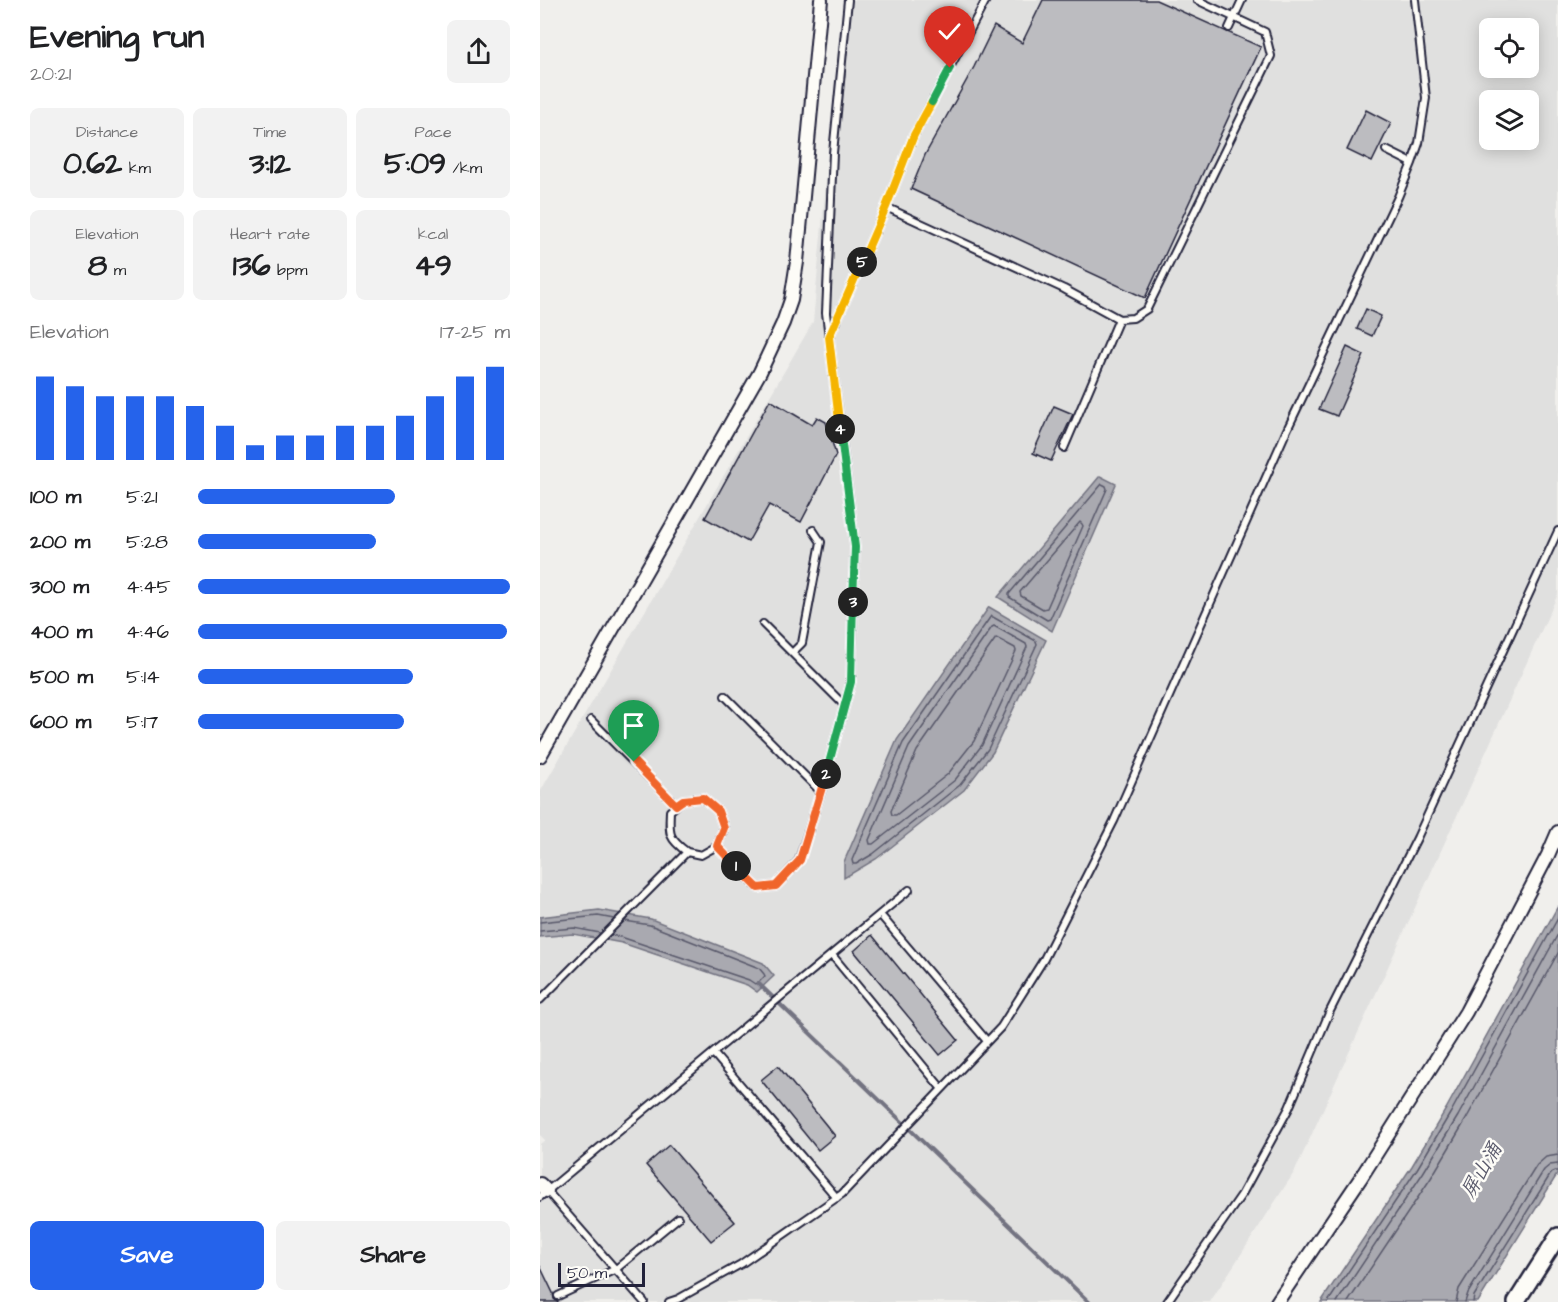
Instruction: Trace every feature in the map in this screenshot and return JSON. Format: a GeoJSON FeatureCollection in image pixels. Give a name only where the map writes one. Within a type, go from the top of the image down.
{"type":"FeatureCollection","features":[{"type":"Feature","properties":{"kind":"street"},"geometry":{"type":"LineString","coordinates":[[540,756],[760,372],[783,323],[791,300],[797,262],[821,0]]}},
{"type":"Feature","properties":{"kind":"street"},"geometry":{"type":"LineString","coordinates":[[1277,1302],[1360,1179],[1466,1012],[1558,832]]}},
{"type":"Feature","properties":{"kind":"street"},"geometry":{"type":"LineString","coordinates":[[1516,1302],[1558,1236]]}},
{"type":"Feature","properties":{"kind":"lane"},"geometry":{"type":"LineString","coordinates":[[717,846],[758,888],[776,886],[800,860],[851,682],[855,547],[826,313],[833,153],[848,0]]}},
{"type":"Feature","properties":{"kind":"lane"},"geometry":{"type":"LineString","coordinates":[[829,337],[886,207],[914,135],[986,0]]}},
{"type":"Feature","properties":{"kind":"lane"},"geometry":{"type":"LineString","coordinates":[[886,207],[1064,289],[1119,319],[1133,318],[1147,309],[1271,56],[1265,32],[1197,0]]}},
{"type":"Feature","properties":{"kind":"lane"},"geometry":{"type":"LineString","coordinates":[[1229,28],[1242,0]]}},
{"type":"Feature","properties":{"kind":"lane"},"geometry":{"type":"LineString","coordinates":[[669,1302],[741,1264],[842,1194],[1000,1027],[1044,959],[1114,822],[1286,432],[1412,163],[1419,143],[1426,98],[1415,0]]}},
{"type":"Feature","properties":{"kind":"lane"},"geometry":{"type":"LineString","coordinates":[[1386,150],[1412,163]]}},
{"type":"Feature","properties":{"kind":"lane"},"geometry":{"type":"LineString","coordinates":[[1064,448],[1119,319]]}},
{"type":"Feature","properties":{"kind":"lane"},"geometry":{"type":"LineString","coordinates":[[792,653],[802,643],[821,542],[813,530]]}},
{"type":"Feature","properties":{"kind":"lane"},"geometry":{"type":"LineString","coordinates":[[1167,1302],[1242,1194],[1289,1108],[1330,1011],[1417,837],[1558,531]]}},
{"type":"Feature","properties":{"kind":"lane"},"geometry":{"type":"LineString","coordinates":[[763,624],[844,705]]}},
{"type":"Feature","properties":{"kind":"lane"},"geometry":{"type":"LineString","coordinates":[[725,696],[821,792]]}},
{"type":"Feature","properties":{"kind":"lane"},"geometry":{"type":"LineString","coordinates":[[591,720],[676,805]]}},
{"type":"Feature","properties":{"kind":"lane"},"geometry":{"type":"LineString","coordinates":[[703,798],[718,811],[724,828],[717,846],[701,855],[687,852],[675,843],[669,830],[670,811],[683,800],[703,798]]}},
{"type":"Feature","properties":{"kind":"lane"},"geometry":{"type":"LineString","coordinates":[[540,1000],[687,852]]}},
{"type":"Feature","properties":{"kind":"lane"},"geometry":{"type":"LineString","coordinates":[[645,1302],[542,1191],[714,1054],[909,890]]}},
{"type":"Feature","properties":{"kind":"lane"},"geometry":{"type":"LineString","coordinates":[[883,918],[987,1041]]}},
{"type":"Feature","properties":{"kind":"lane"},"geometry":{"type":"LineString","coordinates":[[832,955],[942,1089]]}},
{"type":"Feature","properties":{"kind":"lane"},"geometry":{"type":"LineString","coordinates":[[714,1054],[837,1198]]}},
{"type":"Feature","properties":{"kind":"lane"},"geometry":{"type":"LineString","coordinates":[[558,1296],[616,1269],[678,1218]]}},
{"type":"Feature","properties":{"kind":"shaded area"},"geometry":{"type":"Polygon","coordinates":[[[843,0],[1558,0],[1558,594],[1295,1171],[1210,1302],[540,1302],[540,1144],[545,1140],[540,1135],[540,792],[813,322],[843,0]]]}},
{"type":"Feature","properties":{"kind":"water"},"geometry":{"type":"Polygon","coordinates":[[[1100,476],[1116,484],[1052,631],[998,597],[1100,476]]]}},
{"type":"Feature","properties":{"kind":"water"},"geometry":{"type":"Polygon","coordinates":[[[989,607],[1046,640],[993,752],[964,790],[876,859],[844,878],[844,862],[897,740],[989,607]]]}},
{"type":"Feature","properties":{"kind":"water","name":"屏山涌"},"geometry":{"type":"Polygon","coordinates":[[[1558,906],[1558,1173],[1478,1302],[1321,1302],[1412,1166],[1558,906]]]}},
{"type":"Feature","properties":{"kind":"water"},"geometry":{"type":"Polygon","coordinates":[[[599,910],[651,919],[763,963],[774,976],[757,992],[747,985],[622,943],[573,934],[540,937],[540,917],[599,910]]]}},
{"type":"Feature","properties":{"kind":"building"},"geometry":{"type":"Polygon","coordinates":[[[1043,0],[1156,0],[1261,47],[1145,298],[911,189],[925,155],[994,26],[1022,43],[1043,0]]]}},
{"type":"Feature","properties":{"kind":"building"},"geometry":{"type":"Polygon","coordinates":[[[1366,110],[1391,123],[1372,162],[1347,150],[1366,110]]]}},
{"type":"Feature","properties":{"kind":"building"},"geometry":{"type":"Polygon","coordinates":[[[1366,309],[1381,316],[1372,336],[1357,329],[1366,309]]]}},
{"type":"Feature","properties":{"kind":"building"},"geometry":{"type":"Polygon","coordinates":[[[1347,347],[1364,355],[1337,416],[1319,409],[1347,347]]]}},
{"type":"Feature","properties":{"kind":"building"},"geometry":{"type":"Polygon","coordinates":[[[770,400],[812,425],[817,417],[826,422],[836,455],[801,522],[769,505],[748,542],[705,518],[770,400]]]}},
{"type":"Feature","properties":{"kind":"building"},"geometry":{"type":"Polygon","coordinates":[[[1054,406],[1073,414],[1051,461],[1033,453],[1054,406]]]}},
{"type":"Feature","properties":{"kind":"building"},"geometry":{"type":"Polygon","coordinates":[[[872,935],[958,1040],[940,1055],[854,951],[872,935]]]}},
{"type":"Feature","properties":{"kind":"building"},"geometry":{"type":"Polygon","coordinates":[[[778,1066],[835,1136],[818,1150],[761,1080],[778,1066]]]}},
{"type":"Feature","properties":{"kind":"building"},"geometry":{"type":"Polygon","coordinates":[[[669,1145],[735,1222],[711,1241],[646,1165],[669,1145]]]}},
{"type":"Feature","properties":{"kind":"building"},"geometry":{"type":"Polygon","coordinates":[[[540,1266],[554,1299],[558,1302],[540,1302],[540,1266]]]}},
{"type":"Feature","properties":{"kind":"waterway"},"geometry":{"type":"LineString","coordinates":[[759,984],[1089,1302]]}},
{"type":"Feature","properties":{"kind":"route"},"geometry":{"type":"LineString","coordinates":[[634,762],[676,805],[683,800],[703,798],[718,811],[724,828],[717,846],[758,888],[776,886],[800,860],[851,682],[855,547],[829,337],[886,207],[914,135],[950,68]]}}]}
